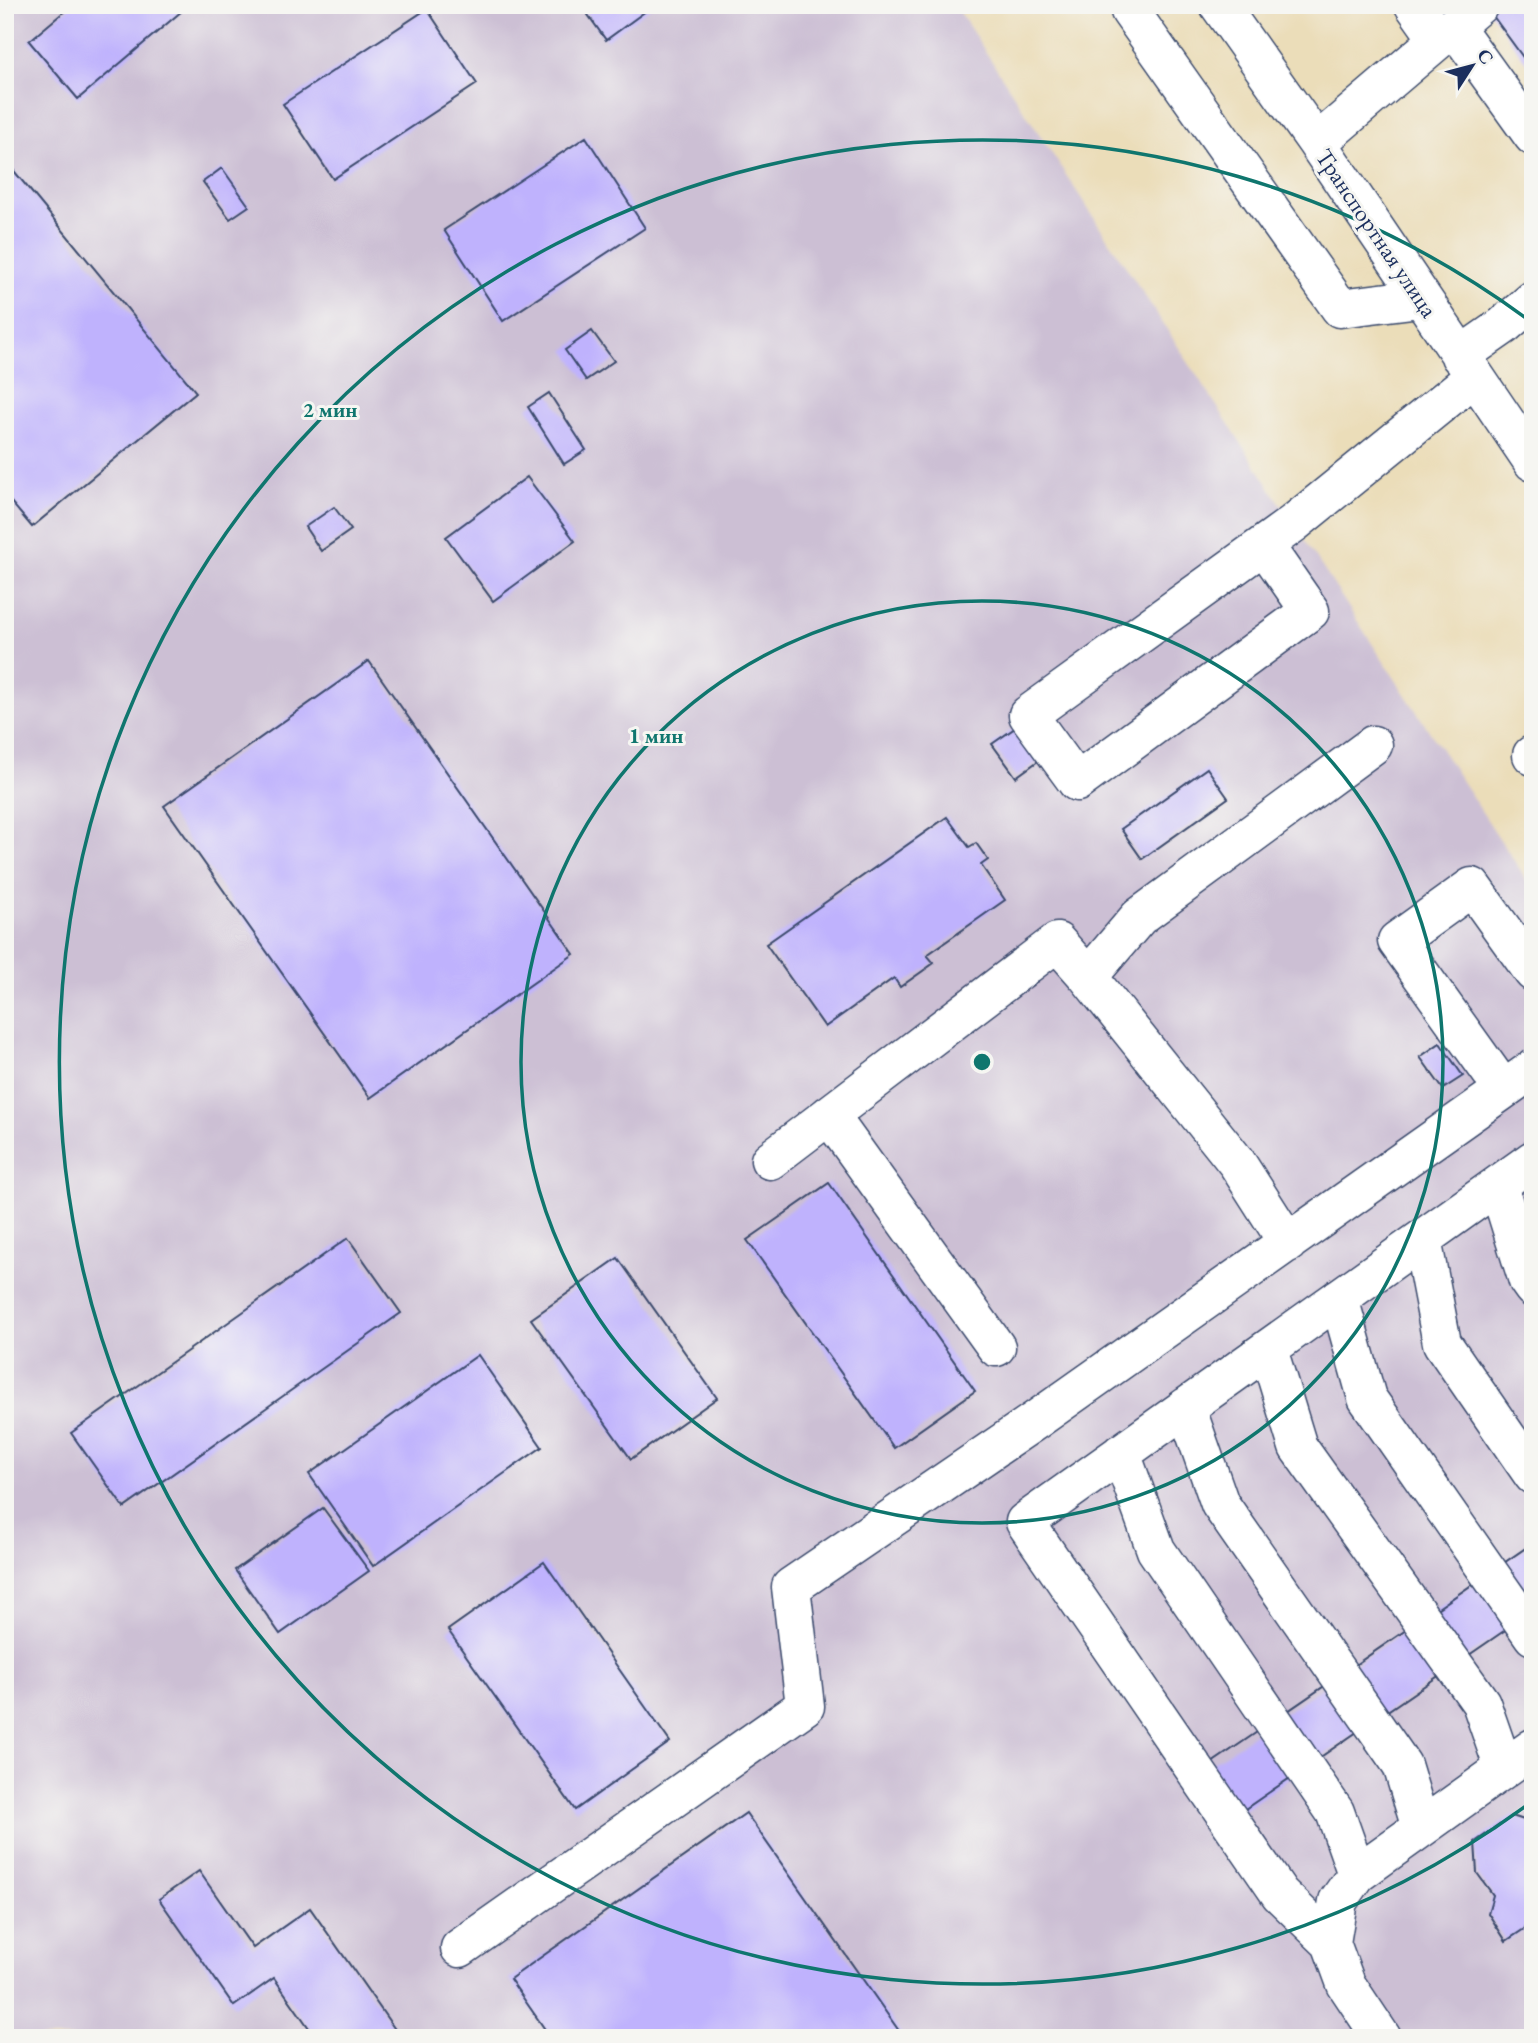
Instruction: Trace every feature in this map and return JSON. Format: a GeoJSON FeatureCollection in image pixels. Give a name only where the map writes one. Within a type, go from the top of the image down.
{"type":"FeatureCollection","features":[{"type":"Feature","properties":{"kind":"street"},"geometry":{"type":"LineString","coordinates":[[1135,5],[1130,11],[1340,308],[1420,298]]}},
{"type":"Feature","properties":{"kind":"street","name":"Транспортная улица"},"geometry":{"type":"LineString","coordinates":[[1219,5],[1317,143],[1533,462]]}},
{"type":"Feature","properties":{"kind":"street"},"geometry":{"type":"LineString","coordinates":[[1414,5],[1457,24],[1533,136]]}},
{"type":"Feature","properties":{"kind":"street"},"geometry":{"type":"LineString","coordinates":[[1317,143],[1457,24]]}},
{"type":"Feature","properties":{"kind":"street"},"geometry":{"type":"LineString","coordinates":[[1264,545],[1310,611],[1077,782],[1028,715],[1264,545],[1467,367],[1503,326],[1533,300]]}},
{"type":"Feature","properties":{"kind":"street"},"geometry":{"type":"LineString","coordinates":[[1088,977],[1139,917],[1373,745]]}},
{"type":"Feature","properties":{"kind":"street"},"geometry":{"type":"LineString","coordinates":[[460,1948],[805,1706],[792,1587],[1036,1420],[1518,1079],[1397,941],[1472,887],[1533,972]]}},
{"type":"Feature","properties":{"kind":"street"},"geometry":{"type":"LineString","coordinates":[[770,1160],[1057,942],[1237,1163],[1288,1243]]}},
{"type":"Feature","properties":{"kind":"street"},"geometry":{"type":"LineString","coordinates":[[829,1115],[996,1346]]}},
{"type":"Feature","properties":{"kind":"street"},"geometry":{"type":"LineString","coordinates":[[1382,2038],[1346,1984],[1331,1943],[1280,1894],[1024,1522],[1533,1160]]}},
{"type":"Feature","properties":{"kind":"street"},"geometry":{"type":"LineString","coordinates":[[1498,1185],[1528,1281],[1533,1288]]}},
{"type":"Feature","properties":{"kind":"street"},"geometry":{"type":"LineString","coordinates":[[1422,1239],[1442,1343],[1533,1475]]}},
{"type":"Feature","properties":{"kind":"street"},"geometry":{"type":"LineString","coordinates":[[1339,1298],[1367,1398],[1533,1636]]}},
{"type":"Feature","properties":{"kind":"street"},"geometry":{"type":"LineString","coordinates":[[1268,1349],[1298,1447],[1518,1758],[1357,1874],[1338,1901],[1331,1943]]}},
{"type":"Feature","properties":{"kind":"street"},"geometry":{"type":"LineString","coordinates":[[1186,1407],[1220,1504],[1402,1765],[1421,1828]]}},
{"type":"Feature","properties":{"kind":"street"},"geometry":{"type":"LineString","coordinates":[[1121,1453],[1156,1550],[1335,1812],[1357,1874]]}},
{"type":"Feature","properties":{"kind":"shaded area"},"geometry":{"type":"Polygon","coordinates":[[[5,5],[955,5],[1533,890],[1533,2035],[1529,2038],[5,2038],[5,5]]]}},
{"type":"Feature","properties":{"kind":"building"},"geometry":{"type":"Polygon","coordinates":[[[72,5],[189,5],[78,99],[29,41],[72,5]]]}},
{"type":"Feature","properties":{"kind":"building"},"geometry":{"type":"Polygon","coordinates":[[[581,5],[654,5],[606,40],[581,5]]]}},
{"type":"Feature","properties":{"kind":"building"},"geometry":{"type":"Polygon","coordinates":[[[1485,5],[1533,5],[1533,71],[1485,5]]]}},
{"type":"Feature","properties":{"kind":"building"},"geometry":{"type":"Polygon","coordinates":[[[427,9],[477,84],[333,179],[283,104],[427,9]]]}},
{"type":"Feature","properties":{"kind":"building"},"geometry":{"type":"Polygon","coordinates":[[[586,137],[645,228],[503,321],[444,230],[586,137]]]}},
{"type":"Feature","properties":{"kind":"building"},"geometry":{"type":"Polygon","coordinates":[[[5,160],[196,392],[32,527],[5,495],[5,160]]]}},
{"type":"Feature","properties":{"kind":"building"},"geometry":{"type":"Polygon","coordinates":[[[222,168],[249,206],[230,219],[203,182],[222,168]]]}},
{"type":"Feature","properties":{"kind":"building"},"geometry":{"type":"Polygon","coordinates":[[[592,331],[614,361],[586,380],[565,350],[592,331]]]}},
{"type":"Feature","properties":{"kind":"building"},"geometry":{"type":"Polygon","coordinates":[[[549,393],[586,450],[564,464],[528,407],[549,393]]]}},
{"type":"Feature","properties":{"kind":"building"},"geometry":{"type":"Polygon","coordinates":[[[527,477],[575,541],[493,601],[446,537],[527,477]]]}},
{"type":"Feature","properties":{"kind":"building"},"geometry":{"type":"Polygon","coordinates":[[[334,507],[351,530],[321,551],[305,527],[334,507]]]}},
{"type":"Feature","properties":{"kind":"building"},"geometry":{"type":"Polygon","coordinates":[[[369,661],[574,954],[370,1098],[164,806],[369,661]]]}},
{"type":"Feature","properties":{"kind":"building"},"geometry":{"type":"Polygon","coordinates":[[[1015,728],[1038,761],[1016,777],[992,744],[1015,728]]]}},
{"type":"Feature","properties":{"kind":"building"},"geometry":{"type":"Polygon","coordinates":[[[1207,768],[1228,798],[1142,859],[1121,829],[1207,768]]]}},
{"type":"Feature","properties":{"kind":"building"},"geometry":{"type":"Polygon","coordinates":[[[947,817],[969,847],[976,843],[988,860],[981,865],[1005,900],[927,955],[934,963],[900,987],[894,978],[825,1027],[766,944],[947,817]]]}},
{"type":"Feature","properties":{"kind":"building"},"geometry":{"type":"Polygon","coordinates":[[[1440,1043],[1463,1076],[1443,1089],[1420,1057],[1440,1043]]]}},
{"type":"Feature","properties":{"kind":"building"},"geometry":{"type":"Polygon","coordinates":[[[829,1183],[975,1391],[894,1448],[747,1240],[829,1183]]]}},
{"type":"Feature","properties":{"kind":"building"},"geometry":{"type":"Polygon","coordinates":[[[348,1238],[401,1313],[124,1508],[71,1433],[348,1238]]]}},
{"type":"Feature","properties":{"kind":"building"},"geometry":{"type":"Polygon","coordinates":[[[618,1258],[717,1398],[631,1459],[531,1319],[618,1258]]]}},
{"type":"Feature","properties":{"kind":"building"},"geometry":{"type":"Polygon","coordinates":[[[478,1355],[542,1447],[373,1566],[309,1474],[478,1355]]]}},
{"type":"Feature","properties":{"kind":"building"},"geometry":{"type":"Polygon","coordinates":[[[323,1508],[369,1571],[280,1634],[235,1570],[323,1508]]]}},
{"type":"Feature","properties":{"kind":"building"},"geometry":{"type":"Polygon","coordinates":[[[1533,1543],[1533,1611],[1242,1811],[1209,1765],[1533,1543]]]}},
{"type":"Feature","properties":{"kind":"building"},"geometry":{"type":"Polygon","coordinates":[[[544,1562],[670,1742],[575,1810],[448,1630],[544,1562]]]}},
{"type":"Feature","properties":{"kind":"building"},"geometry":{"type":"Polygon","coordinates":[[[746,1813],[904,2038],[551,2038],[510,1979],[746,1813]]]}},
{"type":"Feature","properties":{"kind":"building"},"geometry":{"type":"Polygon","coordinates":[[[1512,1816],[1533,1823],[1533,1923],[1506,1941],[1488,1913],[1493,1895],[1477,1873],[1475,1842],[1512,1816]]]}},
{"type":"Feature","properties":{"kind":"building"},"geometry":{"type":"Polygon","coordinates":[[[199,1871],[253,1948],[310,1908],[401,2038],[316,2038],[274,1978],[234,2006],[159,1899],[199,1871]]]}}]}
